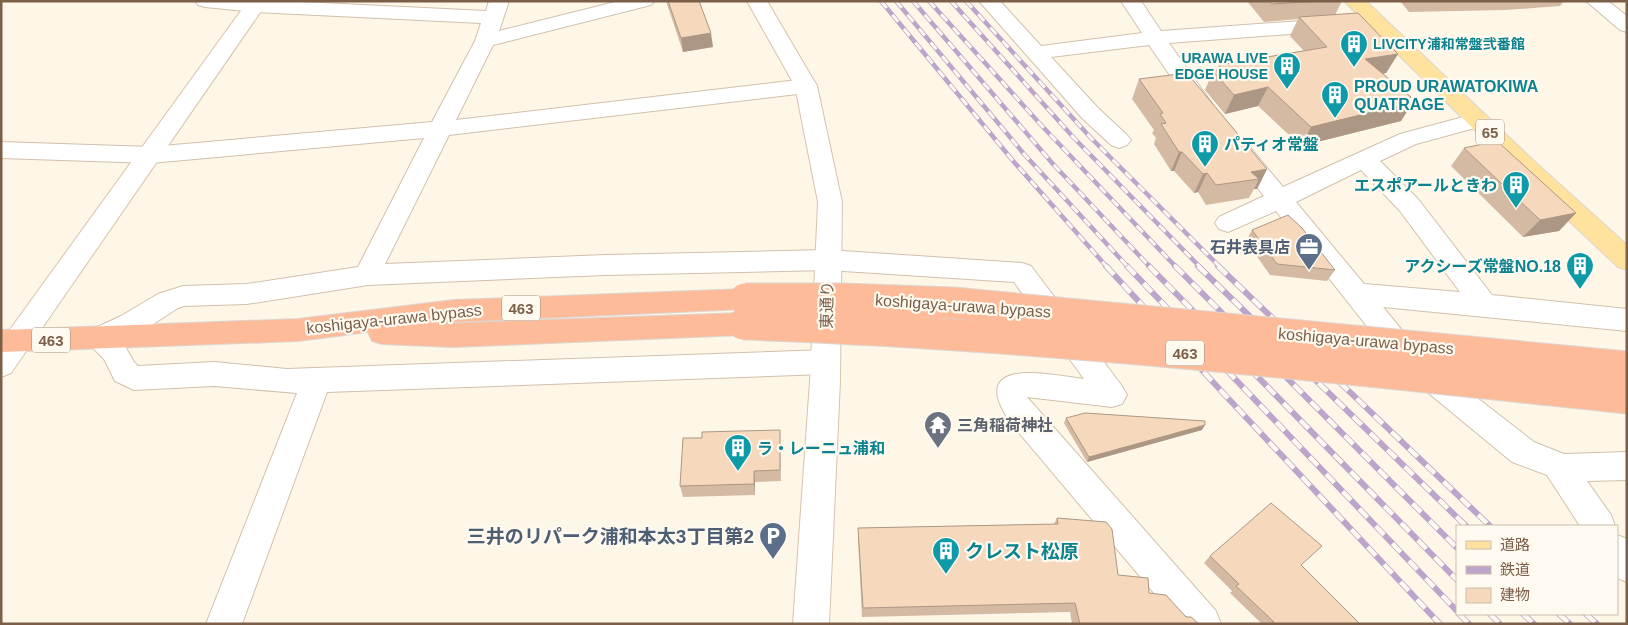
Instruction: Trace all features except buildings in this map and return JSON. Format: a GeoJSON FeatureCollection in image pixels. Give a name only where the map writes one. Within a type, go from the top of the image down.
{"type":"FeatureCollection","features":[{"type":"Feature","properties":{"kind":"highway","name":"koshigaya-urawa bypass"},"geometry":{"type":"LineString","coordinates":[[298,330],[454,311],[745,299],[843,299],[953,304],[1082,314],[1627,366]]}},
{"type":"Feature","properties":{"kind":"highway","name":"koshigaya-urawa bypass"},"geometry":{"type":"LineString","coordinates":[[10,341],[298,330],[453,336],[743,324],[840,326],[952,332],[1106,345],[1627,398]]}},
{"type":"Feature","properties":{"kind":"main road","name":"65"},"geometry":{"type":"LineString","coordinates":[[1354,1],[1627,260]]}},
{"type":"Feature","properties":{"kind":"street"},"geometry":{"type":"LineString","coordinates":[[205,1],[257,4],[496,9],[485,41],[368,275]]}},
{"type":"Feature","properties":{"kind":"street"},"geometry":{"type":"LineString","coordinates":[[485,41],[644,1]]}},
{"type":"Feature","properties":{"kind":"street","name":"東通り"},"geometry":{"type":"LineString","coordinates":[[757,1],[806,86],[830,202],[825,362],[811,624]]}},
{"type":"Feature","properties":{"kind":"street"},"geometry":{"type":"LineString","coordinates":[[989,1],[1090,112],[1119,140]]}},
{"type":"Feature","properties":{"kind":"street"},"geometry":{"type":"LineString","coordinates":[[1131,1],[1196,97],[1281,199],[1355,294],[1413,364],[1523,452],[1564,468],[1627,466]]}},
{"type":"Feature","properties":{"kind":"street"},"geometry":{"type":"LineString","coordinates":[[1596,1],[1627,26]]}},
{"type":"Feature","properties":{"kind":"street"},"geometry":{"type":"LineString","coordinates":[[1,365],[10,341],[151,155],[257,4]]}},
{"type":"Feature","properties":{"kind":"street"},"geometry":{"type":"LineString","coordinates":[[1036,53],[1155,38],[1374,22]]}},
{"type":"Feature","properties":{"kind":"street"},"geometry":{"type":"LineString","coordinates":[[1,150],[151,155],[440,129],[806,86]]}},
{"type":"Feature","properties":{"kind":"street"},"geometry":{"type":"LineString","coordinates":[[1228,224],[1408,139],[1478,120]]}},
{"type":"Feature","properties":{"kind":"street"},"geometry":{"type":"LineString","coordinates":[[1364,159],[1409,205],[1484,305]]}},
{"type":"Feature","properties":{"kind":"street"},"geometry":{"type":"LineString","coordinates":[[825,362],[287,381],[214,374],[134,378],[125,373],[119,366],[115,352],[101,338],[183,296],[246,294],[368,275],[605,265],[828,260],[1022,273],[1112,395],[1032,384],[1017,386],[1011,391],[1012,400],[1021,413],[1204,624]]}},
{"type":"Feature","properties":{"kind":"street"},"geometry":{"type":"LineString","coordinates":[[1355,294],[1627,320]]}},
{"type":"Feature","properties":{"kind":"street"},"geometry":{"type":"LineString","coordinates":[[224,624],[317,380]]}},
{"type":"Feature","properties":{"kind":"street"},"geometry":{"type":"LineString","coordinates":[[1558,466],[1598,525]]}},
{"type":"Feature","properties":{"kind":"street"},"geometry":{"type":"LineString","coordinates":[[1618,553],[1627,566]]}},
{"type":"Feature","properties":{"kind":"railway"},"geometry":{"type":"LineString","coordinates":[[881,1],[1014,162],[1107,267]]}},
{"type":"Feature","properties":{"kind":"railway"},"geometry":{"type":"LineString","coordinates":[[896,1],[1024,154],[1128,267]]}},
{"type":"Feature","properties":{"kind":"railway"},"geometry":{"type":"LineString","coordinates":[[913,1],[1053,164],[1150,267]]}},
{"type":"Feature","properties":{"kind":"railway"},"geometry":{"type":"LineString","coordinates":[[929,1],[1042,126],[1176,267]]}},
{"type":"Feature","properties":{"kind":"railway"},"geometry":{"type":"LineString","coordinates":[[951,1],[1074,138],[1200,267]]}},
{"type":"Feature","properties":{"kind":"railway"},"geometry":{"type":"LineString","coordinates":[[966,1],[1091,138],[1220,267]]}},
{"type":"Feature","properties":{"kind":"railway"},"geometry":{"type":"LineString","coordinates":[[1106,266],[1440,624]]}},
{"type":"Feature","properties":{"kind":"railway"},"geometry":{"type":"LineString","coordinates":[[1127,266],[1456,610]]}},
{"type":"Feature","properties":{"kind":"railway"},"geometry":{"type":"LineString","coordinates":[[1149,266],[1456,579]]}},
{"type":"Feature","properties":{"kind":"railway"},"geometry":{"type":"LineString","coordinates":[[1198,266],[1465,525]]}},
{"type":"Feature","properties":{"kind":"railway"},"geometry":{"type":"LineString","coordinates":[[1218,266],[1489,525]]}},
{"type":"Feature","properties":{"kind":"railway"},"geometry":{"type":"LineString","coordinates":[[1176,267],[1456,547]]}},
{"type":"Feature","properties":{"kind":"railway"},"geometry":{"type":"LineString","coordinates":[[1460,615],[1469,624]]}},
{"type":"Feature","properties":{"kind":"railway"},"geometry":{"type":"LineString","coordinates":[[1491,615],[1500,624]]}},
{"type":"Feature","properties":{"kind":"railway"},"geometry":{"type":"LineString","coordinates":[[1524,615],[1534,624]]}},
{"type":"Feature","properties":{"kind":"railway"},"geometry":{"type":"LineString","coordinates":[[1560,615],[1570,624]]}},
{"type":"Feature","properties":{"kind":"railway"},"geometry":{"type":"LineString","coordinates":[[1587,615],[1597,624]]}},
{"type":"Feature","properties":{"kind":"place","name":"LIVCITY浦和常盤弐番館"},"geometry":{"type":"Point","coordinates":[1354,68]}},
{"type":"Feature","properties":{"kind":"place","name":"URAWA LIVE EDGE HOUSE"},"geometry":{"type":"Point","coordinates":[1287,90]}},
{"type":"Feature","properties":{"kind":"place","name":"PROUD URAWATOKIWA QUATRAGE"},"geometry":{"type":"Point","coordinates":[1335,119]}},
{"type":"Feature","properties":{"kind":"place","name":"パティオ常盤"},"geometry":{"type":"Point","coordinates":[1205,168]}},
{"type":"Feature","properties":{"kind":"place","name":"エスポアールときわ"},"geometry":{"type":"Point","coordinates":[1516,209]}},
{"type":"Feature","properties":{"kind":"place","name":"石井表具店"},"geometry":{"type":"Point","coordinates":[1309,271]}},
{"type":"Feature","properties":{"kind":"place","name":"アクシーズ常盤NO.18"},"geometry":{"type":"Point","coordinates":[1580,290]}},
{"type":"Feature","properties":{"kind":"place","name":"三角稲荷神社"},"geometry":{"type":"Point","coordinates":[938,449]}},
{"type":"Feature","properties":{"kind":"place","name":"ラ・レーニュ浦和"},"geometry":{"type":"Point","coordinates":[738,472]}},
{"type":"Feature","properties":{"kind":"place","name":"三井のリパーク浦和本太3丁目第2"},"geometry":{"type":"Point","coordinates":[773,560]}},
{"type":"Feature","properties":{"kind":"place","name":"クレスト松原"},"geometry":{"type":"Point","coordinates":[946,575]}}]}
